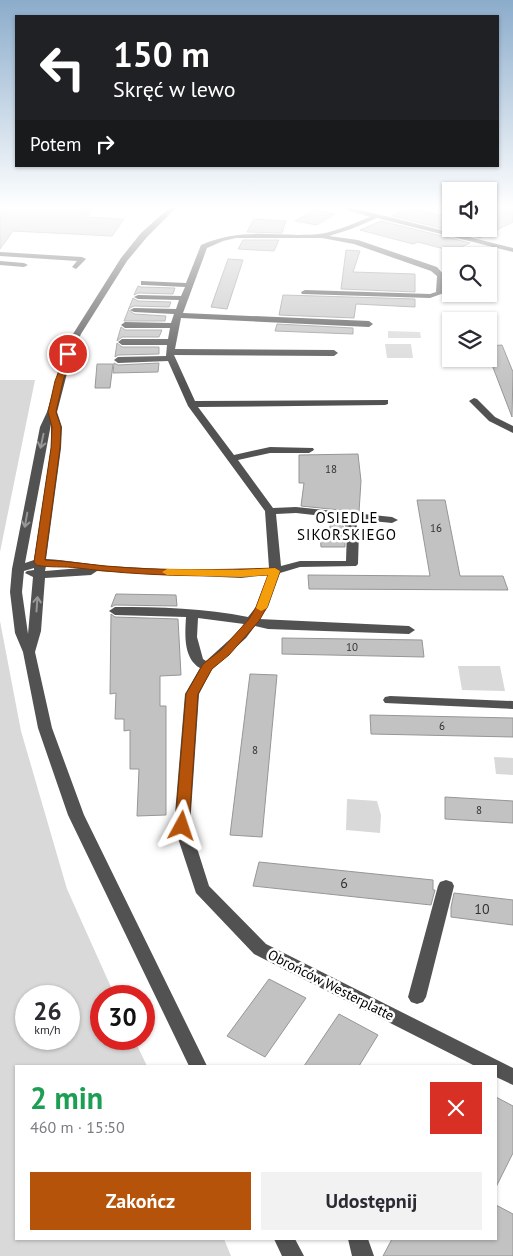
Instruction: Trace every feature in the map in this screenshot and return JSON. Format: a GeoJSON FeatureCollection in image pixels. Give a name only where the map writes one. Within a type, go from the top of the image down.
{"type":"FeatureCollection","features":[{"type":"Feature","properties":{"kind":"street"},"geometry":{"type":"LineString","coordinates":[[120,267],[77,334],[59,381],[52,412],[43,436],[18,569],[16,592],[21,633],[29,652],[45,728],[76,815],[198,1065]]}},
{"type":"Feature","properties":{"kind":"street"},"geometry":{"type":"LineString","coordinates":[[196,267],[174,326],[170,355],[192,404],[270,511],[296,510],[392,520]]}},
{"type":"Feature","properties":{"kind":"street"},"geometry":{"type":"LineString","coordinates":[[305,292],[430,296],[440,292],[441,276],[434,269],[427,267]]}},
{"type":"Feature","properties":{"kind":"street"},"geometry":{"type":"LineString","coordinates":[[144,283],[189,285]]}},
{"type":"Feature","properties":{"kind":"street"},"geometry":{"type":"LineString","coordinates":[[138,296],[184,298]]}},
{"type":"Feature","properties":{"kind":"street"},"geometry":{"type":"LineString","coordinates":[[134,310],[369,324]]}},
{"type":"Feature","properties":{"kind":"street"},"geometry":{"type":"LineString","coordinates":[[125,325],[174,326]]}},
{"type":"Feature","properties":{"kind":"street"},"geometry":{"type":"LineString","coordinates":[[122,342],[172,342]]}},
{"type":"Feature","properties":{"kind":"street"},"geometry":{"type":"LineString","coordinates":[[118,360],[170,355],[334,352]]}},
{"type":"Feature","properties":{"kind":"street"},"geometry":{"type":"LineString","coordinates":[[474,400],[492,419],[513,430]]}},
{"type":"Feature","properties":{"kind":"street"},"geometry":{"type":"LineString","coordinates":[[192,404],[385,402]]}},
{"type":"Feature","properties":{"kind":"street"},"geometry":{"type":"LineString","coordinates":[[29,652],[35,631],[40,562],[56,448],[57,427],[52,412]]}},
{"type":"Feature","properties":{"kind":"street"},"geometry":{"type":"LineString","coordinates":[[232,458],[270,450],[309,450]]}},
{"type":"Feature","properties":{"kind":"street","name":"Obrońców Westerplatte"},"geometry":{"type":"LineString","coordinates":[[270,511],[275,571],[262,607],[253,621],[225,652],[207,666],[192,694],[182,826],[202,889],[260,949],[490,1065]]}},
{"type":"Feature","properties":{"kind":"street"},"geometry":{"type":"LineString","coordinates":[[18,569],[40,562],[76,564],[105,569],[205,574],[275,571],[300,564],[352,564],[352,530],[345,515]]}},
{"type":"Feature","properties":{"kind":"street"},"geometry":{"type":"LineString","coordinates":[[18,569],[39,575],[105,569]]}},
{"type":"Feature","properties":{"kind":"street"},"geometry":{"type":"LineString","coordinates":[[115,611],[192,614],[253,621],[268,625],[409,630]]}},
{"type":"Feature","properties":{"kind":"street"},"geometry":{"type":"LineString","coordinates":[[192,614],[191,637],[198,661],[207,666]]}},
{"type":"Feature","properties":{"kind":"street"},"geometry":{"type":"LineString","coordinates":[[390,700],[513,705]]}},
{"type":"Feature","properties":{"kind":"street"},"geometry":{"type":"LineString","coordinates":[[417,997],[446,886]]}},
{"type":"Feature","properties":{"kind":"street"},"geometry":{"type":"LineString","coordinates":[[497,1069],[513,1077]]}},
{"type":"Feature","properties":{"kind":"street"},"geometry":{"type":"LineString","coordinates":[[285,1240],[293,1256]]}},
{"type":"Feature","properties":{"kind":"street"},"geometry":{"type":"LineString","coordinates":[[358,1240],[363,1256]]}},
{"type":"Feature","properties":{"kind":"shaded area"},"geometry":{"type":"Polygon","coordinates":[[[388,331],[420,332],[421,338],[388,338],[388,331]]]}},
{"type":"Feature","properties":{"kind":"shaded area"},"geometry":{"type":"Polygon","coordinates":[[[385,344],[411,344],[413,358],[387,358],[385,344]]]}},
{"type":"Feature","properties":{"kind":"shaded area"},"geometry":{"type":"Polygon","coordinates":[[[0,380],[35,380],[0,552],[0,380]]]}},
{"type":"Feature","properties":{"kind":"shaded area"},"geometry":{"type":"Polygon","coordinates":[[[0,621],[21,731],[67,889],[110,985],[90,985],[90,1050],[139,1050],[147,1065],[15,1065],[15,1240],[224,1240],[231,1256],[0,1256],[0,621]]]}},
{"type":"Feature","properties":{"kind":"shaded area"},"geometry":{"type":"Polygon","coordinates":[[[458,666],[500,666],[505,691],[462,690],[458,666]]]}},
{"type":"Feature","properties":{"kind":"shaded area"},"geometry":{"type":"Polygon","coordinates":[[[494,757],[513,758],[513,775],[496,774],[494,757]]]}},
{"type":"Feature","properties":{"kind":"shaded area"},"geometry":{"type":"Polygon","coordinates":[[[347,799],[377,801],[381,815],[380,833],[346,830],[347,799]]]}},
{"type":"Feature","properties":{"kind":"building"},"geometry":{"type":"Polygon","coordinates":[[[225,267],[241,267],[227,309],[211,307],[225,267]]]}},
{"type":"Feature","properties":{"kind":"building"},"geometry":{"type":"Polygon","coordinates":[[[344,267],[355,267],[353,272],[415,274],[415,292],[341,289],[344,267]]]}},
{"type":"Feature","properties":{"kind":"building"},"geometry":{"type":"Polygon","coordinates":[[[138,286],[175,288],[173,294],[138,293],[134,295],[138,286]]]}},
{"type":"Feature","properties":{"kind":"building"},"geometry":{"type":"Polygon","coordinates":[[[283,295],[415,299],[415,307],[356,304],[354,318],[279,315],[283,295]]]}},
{"type":"Feature","properties":{"kind":"building"},"geometry":{"type":"Polygon","coordinates":[[[133,298],[138,301],[171,302],[169,307],[134,306],[129,309],[133,298]]]}},
{"type":"Feature","properties":{"kind":"building"},"geometry":{"type":"Polygon","coordinates":[[[129,309],[134,314],[166,316],[165,321],[124,321],[129,309]]]}},
{"type":"Feature","properties":{"kind":"building"},"geometry":{"type":"Polygon","coordinates":[[[277,324],[353,328],[353,334],[275,331],[277,324]]]}},
{"type":"Feature","properties":{"kind":"building"},"geometry":{"type":"Polygon","coordinates":[[[121,327],[125,330],[162,330],[159,337],[122,337],[117,341],[121,327]]]}},
{"type":"Feature","properties":{"kind":"building"},"geometry":{"type":"Polygon","coordinates":[[[117,343],[122,347],[159,347],[159,354],[118,355],[115,357],[117,343]]]}},
{"type":"Feature","properties":{"kind":"building"},"geometry":{"type":"Polygon","coordinates":[[[497,345],[502,345],[513,372],[512,417],[493,367],[497,367],[497,345]]]}},
{"type":"Feature","properties":{"kind":"building"},"geometry":{"type":"Polygon","coordinates":[[[114,363],[118,365],[159,363],[158,372],[113,373],[114,363]]]}},
{"type":"Feature","properties":{"kind":"building"},"geometry":{"type":"Polygon","coordinates":[[[97,364],[113,364],[110,388],[95,388],[97,364]]]}},
{"type":"Feature","properties":{"kind":"building"},"geometry":{"type":"Polygon","coordinates":[[[358,454],[361,481],[359,512],[301,506],[304,483],[299,483],[299,455],[358,454]]]}},
{"type":"Feature","properties":{"kind":"building"},"geometry":{"type":"Polygon","coordinates":[[[417,500],[445,500],[460,576],[503,576],[508,590],[309,589],[308,575],[430,576],[417,500]]]}},
{"type":"Feature","properties":{"kind":"building"},"geometry":{"type":"Polygon","coordinates":[[[331,519],[340,520],[345,530],[345,547],[321,547],[320,534],[329,534],[331,519]]]}},
{"type":"Feature","properties":{"kind":"building"},"geometry":{"type":"Polygon","coordinates":[[[116,594],[176,595],[177,606],[115,605],[111,607],[116,594]]]}},
{"type":"Feature","properties":{"kind":"building"},"geometry":{"type":"Polygon","coordinates":[[[111,614],[115,617],[178,619],[181,675],[160,676],[160,706],[166,706],[166,815],[137,816],[139,769],[130,769],[130,730],[124,731],[124,719],[115,719],[116,693],[110,694],[111,614]]]}},
{"type":"Feature","properties":{"kind":"building"},"geometry":{"type":"Polygon","coordinates":[[[282,638],[422,640],[424,657],[282,654],[282,638]]]}},
{"type":"Feature","properties":{"kind":"building"},"geometry":{"type":"Polygon","coordinates":[[[250,674],[277,675],[262,837],[230,835],[250,674]]]}},
{"type":"Feature","properties":{"kind":"building"},"geometry":{"type":"Polygon","coordinates":[[[370,715],[513,718],[513,737],[371,734],[370,715]]]}},
{"type":"Feature","properties":{"kind":"building"},"geometry":{"type":"Polygon","coordinates":[[[445,797],[513,801],[513,823],[445,819],[445,797]]]}},
{"type":"Feature","properties":{"kind":"building"},"geometry":{"type":"Polygon","coordinates":[[[259,862],[433,880],[433,890],[435,890],[431,905],[253,886],[259,862]]]}},
{"type":"Feature","properties":{"kind":"building"},"geometry":{"type":"Polygon","coordinates":[[[454,893],[513,900],[513,925],[451,917],[454,893]]]}},
{"type":"Feature","properties":{"kind":"building"},"geometry":{"type":"Polygon","coordinates":[[[269,979],[306,998],[265,1057],[227,1036],[269,979]]]}},
{"type":"Feature","properties":{"kind":"building"},"geometry":{"type":"Polygon","coordinates":[[[339,1014],[378,1035],[360,1065],[305,1065],[339,1014]]]}},
{"type":"Feature","properties":{"kind":"building"},"geometry":{"type":"Polygon","coordinates":[[[497,1098],[513,1106],[513,1153],[497,1185],[497,1098]]]}},
{"type":"Feature","properties":{"kind":"building"},"geometry":{"type":"Polygon","coordinates":[[[497,1206],[513,1214],[513,1256],[383,1256],[391,1240],[497,1240],[497,1206]]]}},
{"type":"Feature","properties":{"kind":"slow traffic"},"geometry":{"type":"LineString","coordinates":[[167,572],[241,574],[275,571],[269,592],[261,608]]}},
{"type":"Feature","properties":{"kind":"district","name":"OSIEDLE SIKORSKIEGO"},"geometry":{"type":"Point","coordinates":[347,526]}},
{"type":"Feature","properties":{"kind":"route"},"geometry":{"type":"LineString","coordinates":[[68,354],[52,412],[57,427],[56,448],[40,562],[76,564],[105,569],[205,574],[241,574],[275,571],[269,592],[253,621],[225,652],[207,666],[192,694],[182,826]]}}]}
